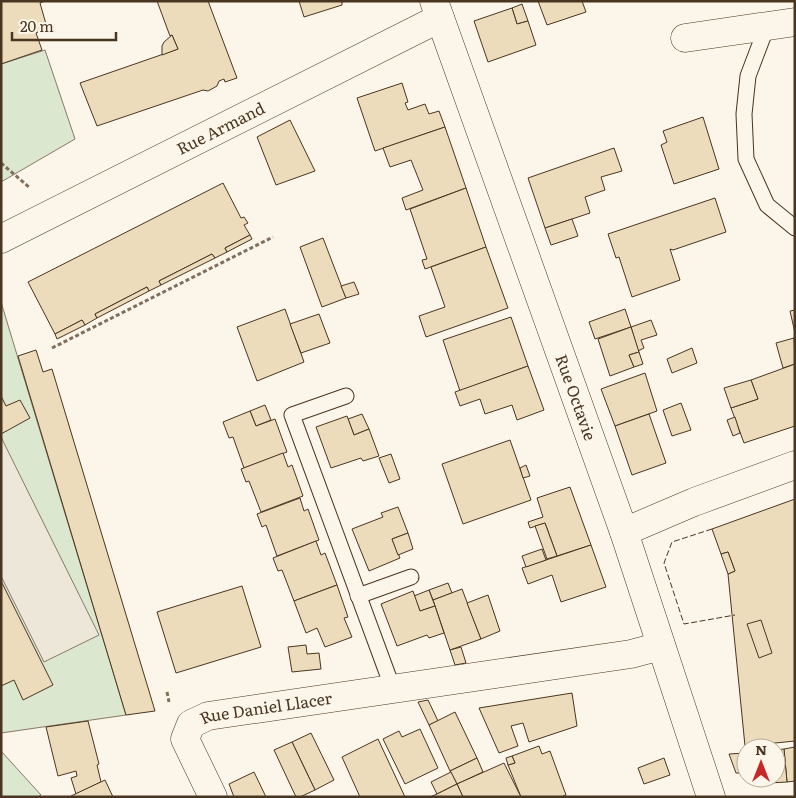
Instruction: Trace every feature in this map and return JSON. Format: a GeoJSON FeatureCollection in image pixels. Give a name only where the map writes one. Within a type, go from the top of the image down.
{"type":"FeatureCollection","features":[{"type":"Feature","properties":{"kind":"street","name":"Rue Armand"},"geometry":{"type":"LineString","coordinates":[[1,239],[437,10]]}},
{"type":"Feature","properties":{"kind":"street","name":"Rue Octavie"},"geometry":{"type":"LineString","coordinates":[[437,10],[624,532],[711,797]]}},
{"type":"Feature","properties":{"kind":"street"},"geometry":{"type":"LineString","coordinates":[[685,38],[795,22]]}},
{"type":"Feature","properties":{"kind":"street"},"geometry":{"type":"LineString","coordinates":[[624,532],[694,502],[795,465]]}},
{"type":"Feature","properties":{"kind":"street","name":"Rue Daniel Llacer"},"geometry":{"type":"LineString","coordinates":[[213,797],[185,739],[191,724],[208,716],[631,654],[661,646]]}},
{"type":"Feature","properties":{"kind":"lane"},"geometry":{"type":"LineString","coordinates":[[767,26],[748,76],[744,114],[746,159],[767,204],[795,228]]}},
{"type":"Feature","properties":{"kind":"lane"},"geometry":{"type":"LineString","coordinates":[[346,396],[292,415],[393,689]]}},
{"type":"Feature","properties":{"kind":"lane"},"geometry":{"type":"LineString","coordinates":[[358,596],[411,577]]}},
{"type":"Feature","properties":{"kind":"path"},"geometry":{"type":"LineString","coordinates":[[1,163],[30,188]]}},
{"type":"Feature","properties":{"kind":"path"},"geometry":{"type":"LineString","coordinates":[[52,348],[273,237]]}},
{"type":"Feature","properties":{"kind":"green space"},"geometry":{"type":"Polygon","coordinates":[[[45,50],[75,139],[1,182],[1,64],[45,50]]]}},
{"type":"Feature","properties":{"kind":"green space"},"geometry":{"type":"Polygon","coordinates":[[[1,302],[126,715],[1,733],[1,302]]]}},
{"type":"Feature","properties":{"kind":"green space"},"geometry":{"type":"Polygon","coordinates":[[[1,751],[41,795],[38,797],[1,797],[1,751]]]}},
{"type":"Feature","properties":{"kind":"shaded area"},"geometry":{"type":"Polygon","coordinates":[[[1,437],[99,635],[44,662],[1,576],[1,437]]]}},
{"type":"Feature","properties":{"kind":"building"},"geometry":{"type":"Polygon","coordinates":[[[1,1],[45,1],[40,3],[46,24],[42,30],[36,33],[42,50],[1,64],[1,1]]]}},
{"type":"Feature","properties":{"kind":"building"},"geometry":{"type":"Polygon","coordinates":[[[157,1],[208,1],[237,78],[225,82],[224,79],[208,91],[203,90],[97,126],[80,83],[178,49],[172,35],[170,36],[157,1]]]}},
{"type":"Feature","properties":{"kind":"building"},"geometry":{"type":"Polygon","coordinates":[[[299,1],[345,1],[342,2],[342,5],[304,17],[299,1]]]}},
{"type":"Feature","properties":{"kind":"building"},"geometry":{"type":"Polygon","coordinates":[[[538,1],[582,1],[586,12],[547,25],[538,1]]]}},
{"type":"Feature","properties":{"kind":"building"},"geometry":{"type":"Polygon","coordinates":[[[522,4],[528,21],[517,24],[512,8],[522,4]]]}},
{"type":"Feature","properties":{"kind":"building"},"geometry":{"type":"Polygon","coordinates":[[[512,8],[517,24],[528,21],[536,45],[488,62],[474,21],[512,8]]]}},
{"type":"Feature","properties":{"kind":"building"},"geometry":{"type":"Polygon","coordinates":[[[172,35],[178,49],[162,55],[164,42],[172,35]]]}},
{"type":"Feature","properties":{"kind":"building"},"geometry":{"type":"Polygon","coordinates":[[[402,83],[408,102],[405,103],[408,110],[425,104],[429,114],[439,111],[445,127],[375,151],[357,98],[402,83]]]}},
{"type":"Feature","properties":{"kind":"building"},"geometry":{"type":"Polygon","coordinates":[[[703,117],[719,169],[674,184],[661,145],[667,142],[663,131],[703,117]]]}},
{"type":"Feature","properties":{"kind":"building"},"geometry":{"type":"Polygon","coordinates":[[[290,120],[315,171],[276,185],[257,137],[290,120]]]}},
{"type":"Feature","properties":{"kind":"building"},"geometry":{"type":"Polygon","coordinates":[[[445,127],[466,188],[406,210],[402,198],[423,190],[411,160],[390,167],[383,148],[445,127]]]}},
{"type":"Feature","properties":{"kind":"building"},"geometry":{"type":"Polygon","coordinates":[[[614,148],[622,171],[601,177],[605,190],[585,197],[590,213],[545,228],[528,178],[614,148]]]}},
{"type":"Feature","properties":{"kind":"building"},"geometry":{"type":"Polygon","coordinates":[[[223,183],[241,218],[244,217],[248,223],[244,225],[250,235],[225,248],[227,252],[215,258],[212,254],[159,281],[161,285],[149,291],[147,287],[95,314],[97,318],[85,325],[82,320],[55,334],[28,282],[223,183]]]}},
{"type":"Feature","properties":{"kind":"building"},"geometry":{"type":"Polygon","coordinates":[[[466,188],[486,247],[425,269],[422,260],[427,259],[410,209],[466,188]]]}},
{"type":"Feature","properties":{"kind":"building"},"geometry":{"type":"Polygon","coordinates":[[[715,198],[726,232],[673,250],[670,249],[680,280],[632,297],[619,257],[616,258],[608,234],[715,198]]]}},
{"type":"Feature","properties":{"kind":"building"},"geometry":{"type":"Polygon","coordinates":[[[572,219],[578,236],[551,245],[545,228],[572,219]]]}},
{"type":"Feature","properties":{"kind":"building"},"geometry":{"type":"Polygon","coordinates":[[[250,235],[252,239],[227,252],[225,248],[250,235]]]}},
{"type":"Feature","properties":{"kind":"building"},"geometry":{"type":"Polygon","coordinates":[[[323,238],[346,298],[322,307],[300,247],[323,238]]]}},
{"type":"Feature","properties":{"kind":"building"},"geometry":{"type":"Polygon","coordinates":[[[486,247],[508,308],[426,337],[419,316],[445,307],[431,267],[486,247]]]}},
{"type":"Feature","properties":{"kind":"building"},"geometry":{"type":"Polygon","coordinates":[[[212,254],[215,258],[161,285],[159,281],[212,254]]]}},
{"type":"Feature","properties":{"kind":"building"},"geometry":{"type":"Polygon","coordinates":[[[354,282],[359,294],[346,298],[341,286],[354,282]]]}},
{"type":"Feature","properties":{"kind":"building"},"geometry":{"type":"Polygon","coordinates":[[[147,287],[149,291],[97,318],[95,314],[147,287]]]}},
{"type":"Feature","properties":{"kind":"building"},"geometry":{"type":"Polygon","coordinates":[[[285,309],[304,362],[257,381],[237,327],[285,309]]]}},
{"type":"Feature","properties":{"kind":"building"},"geometry":{"type":"Polygon","coordinates":[[[625,309],[631,327],[595,339],[589,322],[625,309]]]}},
{"type":"Feature","properties":{"kind":"building"},"geometry":{"type":"Polygon","coordinates":[[[795,310],[795,333],[790,311],[795,310]]]}},
{"type":"Feature","properties":{"kind":"building"},"geometry":{"type":"Polygon","coordinates":[[[319,314],[330,343],[301,353],[290,324],[319,314]]]}},
{"type":"Feature","properties":{"kind":"building"},"geometry":{"type":"Polygon","coordinates":[[[511,317],[528,366],[460,391],[443,340],[511,317]]]}},
{"type":"Feature","properties":{"kind":"building"},"geometry":{"type":"Polygon","coordinates":[[[82,320],[85,325],[57,339],[55,334],[82,320]]]}},
{"type":"Feature","properties":{"kind":"building"},"geometry":{"type":"Polygon","coordinates":[[[651,320],[657,335],[641,340],[644,348],[638,351],[631,327],[651,320]]]}},
{"type":"Feature","properties":{"kind":"building"},"geometry":{"type":"Polygon","coordinates":[[[631,327],[639,352],[629,355],[634,367],[610,376],[598,339],[631,327]]]}},
{"type":"Feature","properties":{"kind":"building"},"geometry":{"type":"Polygon","coordinates":[[[794,338],[795,364],[783,368],[776,343],[794,338]]]}},
{"type":"Feature","properties":{"kind":"building"},"geometry":{"type":"Polygon","coordinates":[[[692,348],[697,363],[672,373],[667,359],[692,348]]]}},
{"type":"Feature","properties":{"kind":"building"},"geometry":{"type":"Polygon","coordinates":[[[36,350],[43,372],[52,369],[155,711],[126,715],[18,356],[36,350]]]}},
{"type":"Feature","properties":{"kind":"building"},"geometry":{"type":"Polygon","coordinates":[[[639,352],[643,364],[634,367],[629,355],[639,352]]]}},
{"type":"Feature","properties":{"kind":"building"},"geometry":{"type":"Polygon","coordinates":[[[795,364],[795,426],[744,443],[731,408],[758,399],[751,380],[795,364]]]}},
{"type":"Feature","properties":{"kind":"building"},"geometry":{"type":"Polygon","coordinates":[[[528,366],[544,410],[517,420],[512,405],[485,414],[480,399],[460,406],[455,392],[528,366]]]}},
{"type":"Feature","properties":{"kind":"building"},"geometry":{"type":"Polygon","coordinates":[[[645,373],[657,411],[615,426],[601,389],[645,373]]]}},
{"type":"Feature","properties":{"kind":"building"},"geometry":{"type":"Polygon","coordinates":[[[751,380],[758,399],[731,408],[724,388],[751,380]]]}},
{"type":"Feature","properties":{"kind":"building"},"geometry":{"type":"Polygon","coordinates":[[[1,396],[6,406],[20,400],[30,418],[1,434],[1,396]]]}},
{"type":"Feature","properties":{"kind":"building"},"geometry":{"type":"Polygon","coordinates":[[[681,403],[691,430],[672,436],[663,410],[681,403]]]}},
{"type":"Feature","properties":{"kind":"building"},"geometry":{"type":"Polygon","coordinates":[[[265,405],[271,420],[256,426],[250,411],[265,405]]]}},
{"type":"Feature","properties":{"kind":"building"},"geometry":{"type":"Polygon","coordinates":[[[250,411],[256,426],[275,419],[287,452],[244,468],[233,437],[229,438],[223,422],[250,411]]]}},
{"type":"Feature","properties":{"kind":"building"},"geometry":{"type":"Polygon","coordinates":[[[362,414],[369,429],[354,435],[348,419],[362,414]]]}},
{"type":"Feature","properties":{"kind":"building"},"geometry":{"type":"Polygon","coordinates":[[[649,414],[666,463],[632,475],[615,426],[649,414]]]}},
{"type":"Feature","properties":{"kind":"building"},"geometry":{"type":"Polygon","coordinates":[[[347,416],[354,435],[369,429],[379,456],[363,461],[361,458],[331,468],[316,427],[347,416]]]}},
{"type":"Feature","properties":{"kind":"building"},"geometry":{"type":"Polygon","coordinates":[[[735,417],[740,433],[733,436],[727,420],[735,417]]]}},
{"type":"Feature","properties":{"kind":"building"},"geometry":{"type":"Polygon","coordinates":[[[510,440],[531,500],[463,524],[442,464],[510,440]]]}},
{"type":"Feature","properties":{"kind":"building"},"geometry":{"type":"Polygon","coordinates":[[[283,453],[288,467],[292,465],[303,496],[261,512],[249,481],[246,482],[241,469],[283,453]]]}},
{"type":"Feature","properties":{"kind":"building"},"geometry":{"type":"Polygon","coordinates":[[[391,454],[400,479],[389,483],[379,458],[391,454]]]}},
{"type":"Feature","properties":{"kind":"building"},"geometry":{"type":"Polygon","coordinates":[[[526,465],[530,476],[523,478],[520,468],[526,465]]]}},
{"type":"Feature","properties":{"kind":"building"},"geometry":{"type":"Polygon","coordinates":[[[570,487],[591,545],[557,556],[545,523],[530,528],[528,522],[543,517],[537,498],[570,487]]]}},
{"type":"Feature","properties":{"kind":"building"},"geometry":{"type":"Polygon","coordinates":[[[300,498],[304,511],[308,509],[319,540],[277,556],[266,525],[262,527],[257,514],[300,498]]]}},
{"type":"Feature","properties":{"kind":"building"},"geometry":{"type":"Polygon","coordinates":[[[795,499],[795,741],[786,742],[786,738],[744,738],[728,574],[735,571],[728,552],[721,554],[712,529],[795,499]]]}},
{"type":"Feature","properties":{"kind":"building"},"geometry":{"type":"Polygon","coordinates":[[[398,507],[408,533],[392,539],[400,558],[369,571],[352,529],[383,517],[381,513],[398,507]]]}},
{"type":"Feature","properties":{"kind":"building"},"geometry":{"type":"Polygon","coordinates":[[[545,523],[557,556],[547,559],[535,526],[545,523]]]}},
{"type":"Feature","properties":{"kind":"building"},"geometry":{"type":"Polygon","coordinates":[[[408,533],[413,549],[398,555],[392,539],[408,533]]]}},
{"type":"Feature","properties":{"kind":"building"},"geometry":{"type":"Polygon","coordinates":[[[316,541],[321,555],[325,553],[337,585],[294,601],[282,570],[278,571],[273,558],[316,541]]]}},
{"type":"Feature","properties":{"kind":"building"},"geometry":{"type":"Polygon","coordinates":[[[591,545],[606,587],[561,602],[552,575],[528,584],[522,568],[591,545]]]}},
{"type":"Feature","properties":{"kind":"building"},"geometry":{"type":"Polygon","coordinates":[[[542,549],[546,560],[526,567],[522,556],[542,549]]]}},
{"type":"Feature","properties":{"kind":"building"},"geometry":{"type":"Polygon","coordinates":[[[728,552],[735,571],[728,574],[721,554],[728,552]]]}},
{"type":"Feature","properties":{"kind":"building"},"geometry":{"type":"Polygon","coordinates":[[[1,581],[53,685],[23,700],[14,680],[1,686],[1,581]]]}},
{"type":"Feature","properties":{"kind":"building"},"geometry":{"type":"Polygon","coordinates":[[[448,583],[452,593],[433,600],[429,590],[448,583]]]}},
{"type":"Feature","properties":{"kind":"building"},"geometry":{"type":"Polygon","coordinates":[[[337,585],[348,617],[344,618],[352,637],[325,647],[317,628],[306,633],[294,601],[337,585]]]}},
{"type":"Feature","properties":{"kind":"building"},"geometry":{"type":"Polygon","coordinates":[[[242,586],[261,647],[176,673],[157,612],[242,586]]]}},
{"type":"Feature","properties":{"kind":"building"},"geometry":{"type":"Polygon","coordinates":[[[462,589],[481,639],[450,650],[433,600],[462,589]]]}},
{"type":"Feature","properties":{"kind":"building"},"geometry":{"type":"Polygon","coordinates":[[[429,590],[435,606],[420,611],[414,596],[429,590]]]}},
{"type":"Feature","properties":{"kind":"building"},"geometry":{"type":"Polygon","coordinates":[[[413,591],[420,611],[435,606],[444,633],[429,638],[427,635],[397,646],[381,604],[413,591]]]}},
{"type":"Feature","properties":{"kind":"building"},"geometry":{"type":"Polygon","coordinates":[[[488,595],[500,631],[481,639],[467,603],[488,595]]]}},
{"type":"Feature","properties":{"kind":"building"},"geometry":{"type":"Polygon","coordinates":[[[761,620],[772,653],[759,658],[747,624],[761,620]]]}},
{"type":"Feature","properties":{"kind":"building"},"geometry":{"type":"Polygon","coordinates":[[[306,645],[307,654],[319,653],[321,669],[292,672],[288,647],[306,645]]]}},
{"type":"Feature","properties":{"kind":"building"},"geometry":{"type":"Polygon","coordinates":[[[461,647],[466,663],[455,665],[450,650],[461,647]]]}},
{"type":"Feature","properties":{"kind":"building"},"geometry":{"type":"Polygon","coordinates":[[[572,693],[577,726],[529,742],[523,723],[511,726],[518,746],[499,753],[479,708],[572,693]]]}},
{"type":"Feature","properties":{"kind":"building"},"geometry":{"type":"Polygon","coordinates":[[[428,700],[438,721],[429,725],[418,702],[428,700]]]}},
{"type":"Feature","properties":{"kind":"building"},"geometry":{"type":"Polygon","coordinates":[[[455,712],[477,758],[450,771],[429,725],[455,712]]]}},
{"type":"Feature","properties":{"kind":"building"},"geometry":{"type":"Polygon","coordinates":[[[88,721],[99,764],[97,765],[101,782],[76,794],[71,778],[77,776],[76,771],[58,776],[46,727],[88,721]]]}},
{"type":"Feature","properties":{"kind":"building"},"geometry":{"type":"Polygon","coordinates":[[[420,729],[438,768],[405,784],[383,739],[399,731],[402,737],[420,729]]]}},
{"type":"Feature","properties":{"kind":"building"},"geometry":{"type":"Polygon","coordinates":[[[311,733],[334,780],[315,790],[292,742],[311,733]]]}},
{"type":"Feature","properties":{"kind":"building"},"geometry":{"type":"Polygon","coordinates":[[[378,739],[405,797],[360,797],[342,757],[378,739]]]}},
{"type":"Feature","properties":{"kind":"building"},"geometry":{"type":"Polygon","coordinates":[[[292,742],[315,790],[300,797],[296,797],[274,750],[292,742]]]}},
{"type":"Feature","properties":{"kind":"building"},"geometry":{"type":"Polygon","coordinates":[[[539,746],[542,754],[550,751],[566,795],[561,797],[521,797],[508,765],[515,763],[512,756],[539,746]]]}},
{"type":"Feature","properties":{"kind":"building"},"geometry":{"type":"Polygon","coordinates":[[[795,747],[795,781],[787,782],[786,749],[795,747]]]}},
{"type":"Feature","properties":{"kind":"building"},"geometry":{"type":"Polygon","coordinates":[[[729,754],[736,754],[736,773],[729,754]]]}},
{"type":"Feature","properties":{"kind":"building"},"geometry":{"type":"Polygon","coordinates":[[[512,756],[515,763],[508,765],[506,758],[512,756]]]}},
{"type":"Feature","properties":{"kind":"building"},"geometry":{"type":"Polygon","coordinates":[[[477,758],[483,772],[457,784],[450,771],[477,758]]]}},
{"type":"Feature","properties":{"kind":"building"},"geometry":{"type":"Polygon","coordinates":[[[664,758],[670,775],[644,784],[638,768],[664,758]]]}},
{"type":"Feature","properties":{"kind":"building"},"geometry":{"type":"Polygon","coordinates":[[[504,763],[521,797],[463,797],[457,784],[504,763]]]}},
{"type":"Feature","properties":{"kind":"building"},"geometry":{"type":"Polygon","coordinates":[[[254,772],[266,797],[234,797],[229,784],[254,772]]]}},
{"type":"Feature","properties":{"kind":"building"},"geometry":{"type":"Polygon","coordinates":[[[451,772],[457,784],[437,794],[431,782],[451,772]]]}},
{"type":"Feature","properties":{"kind":"building"},"geometry":{"type":"Polygon","coordinates":[[[105,780],[113,797],[71,797],[71,796],[105,780]]]}},
{"type":"Feature","properties":{"kind":"building"},"geometry":{"type":"Polygon","coordinates":[[[457,784],[463,797],[430,797],[437,794],[457,784]]]}},
{"type":"Feature","properties":{"kind":"fence"},"geometry":{"type":"LineString","coordinates":[[712,529],[672,542],[664,563],[684,624],[735,615]]}}]}
